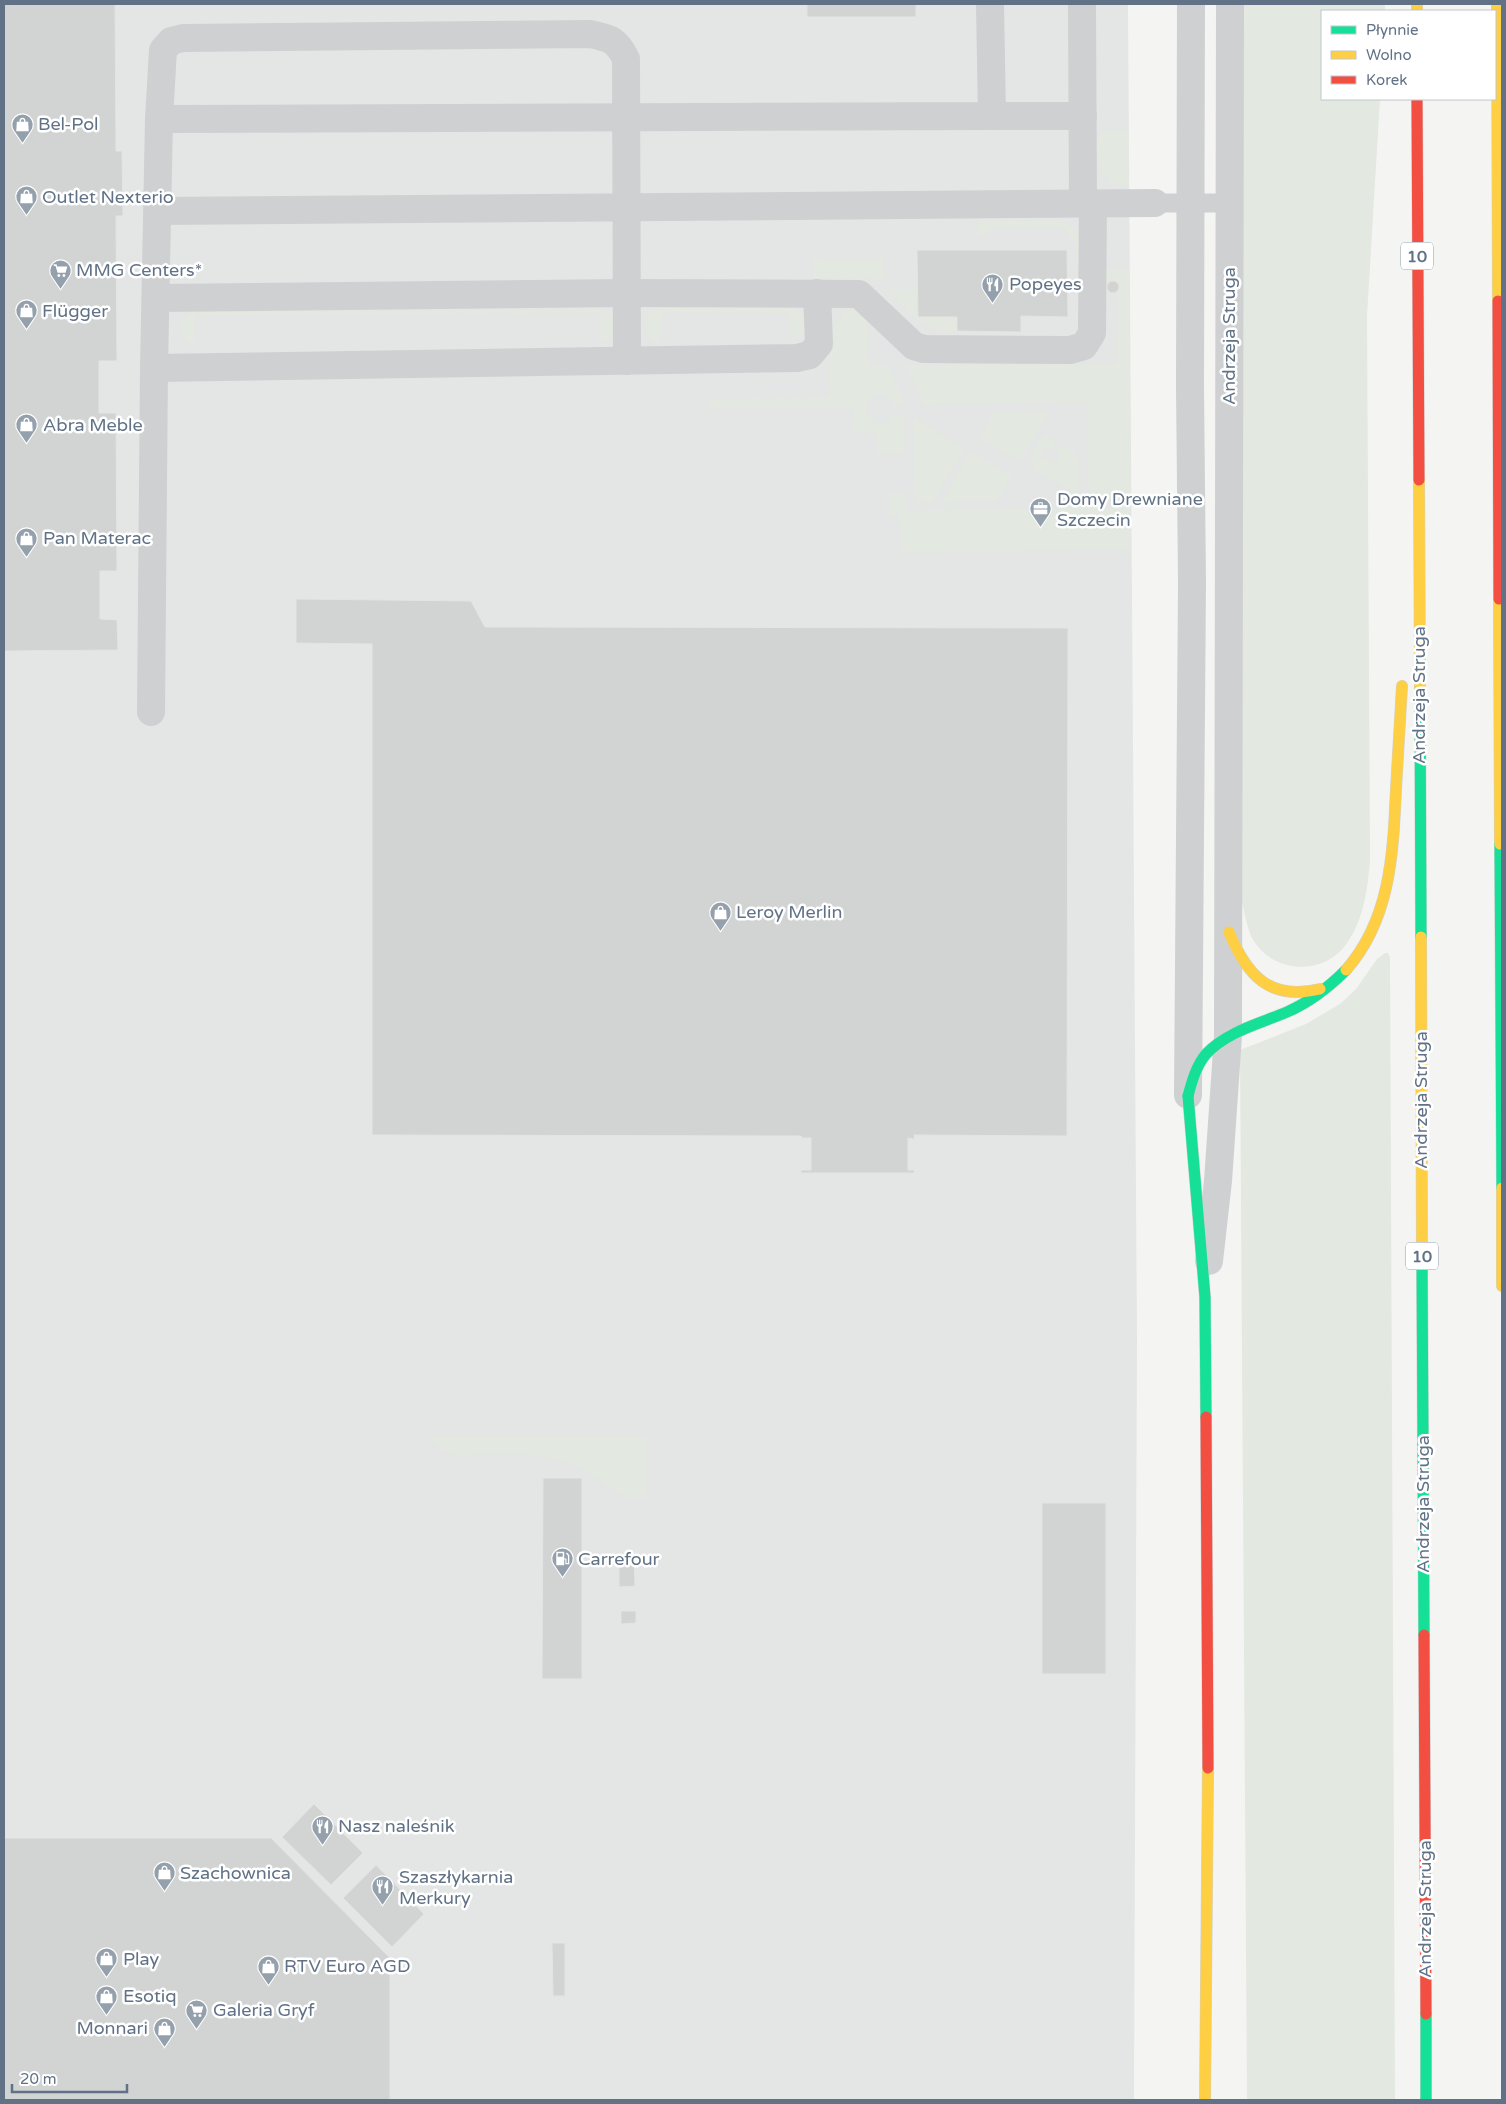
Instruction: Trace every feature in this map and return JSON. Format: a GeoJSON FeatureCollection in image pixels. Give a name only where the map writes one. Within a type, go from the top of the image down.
{"type":"FeatureCollection","features":[{"type":"Feature","properties":{"kind":"main road"},"geometry":{"type":"LineString","coordinates":[[1497,4],[1502,1286]]}},
{"type":"Feature","properties":{"kind":"main road","name":"Andrzeja Struga"},"geometry":{"type":"LineString","coordinates":[[1417,100],[1426,2100]]}},
{"type":"Feature","properties":{"kind":"main road"},"geometry":{"type":"LineString","coordinates":[[1498,339],[1502,402]]}},
{"type":"Feature","properties":{"kind":"main road"},"geometry":{"type":"LineString","coordinates":[[1408,567],[1418,412]]}},
{"type":"Feature","properties":{"kind":"main road"},"geometry":{"type":"LineString","coordinates":[[1188,1096],[1191,1081],[1204,1056],[1213,1046],[1228,1036],[1294,1009],[1329,986],[1356,957],[1366,942],[1384,900],[1391,870],[1403,673]]}},
{"type":"Feature","properties":{"kind":"main road"},"geometry":{"type":"LineString","coordinates":[[1229,932],[1234,948],[1242,961],[1265,984],[1281,992],[1290,993],[1306,993],[1329,986]]}},
{"type":"Feature","properties":{"kind":"main road","name":"Andrzeja Struga"},"geometry":{"type":"LineString","coordinates":[[1188,1096],[1205,1297],[1208,1723],[1205,2100]]}},
{"type":"Feature","properties":{"kind":"street"},"geometry":{"type":"LineString","coordinates":[[990,4],[992,116]]}},
{"type":"Feature","properties":{"kind":"street"},"geometry":{"type":"LineString","coordinates":[[156,298],[626,293],[859,294],[914,346],[924,349],[1070,350],[1080,348],[1090,339],[1092,333],[1083,116],[1082,4]]}},
{"type":"Feature","properties":{"kind":"street","name":"Andrzeja Struga"},"geometry":{"type":"LineString","coordinates":[[1188,1096],[1192,583],[1191,4]]}},
{"type":"Feature","properties":{"kind":"street","name":"Andrzeja Struga"},"geometry":{"type":"LineString","coordinates":[[1205,1297],[1218,1181],[1228,1036],[1228,203],[1230,4]]}},
{"type":"Feature","properties":{"kind":"street"},"geometry":{"type":"LineString","coordinates":[[151,712],[154,368],[161,64],[164,50],[171,41],[183,38],[590,34],[609,37],[620,47],[626,58],[627,361]]}},
{"type":"Feature","properties":{"kind":"street"},"geometry":{"type":"LineString","coordinates":[[160,119],[1083,116]]}},
{"type":"Feature","properties":{"kind":"street"},"geometry":{"type":"LineString","coordinates":[[158,212],[626,206],[1155,203]]}},
{"type":"Feature","properties":{"kind":"street"},"geometry":{"type":"LineString","coordinates":[[154,368],[797,358],[810,356],[819,344],[817,293]]}},
{"type":"Feature","properties":{"kind":"lane"},"geometry":{"type":"LineString","coordinates":[[1155,203],[1228,203]]}},
{"type":"Feature","properties":{"kind":"shaded area"},"geometry":{"type":"Polygon","coordinates":[[[4,4],[1128,4],[1137,1337],[1134,2100],[4,2100],[4,4]]]}},
{"type":"Feature","properties":{"kind":"shaded area"},"geometry":{"type":"Polygon","coordinates":[[[1242,4],[1385,4],[1385,10],[1321,10],[1321,100],[1380,100],[1367,316],[1370,859],[1368,881],[1361,913],[1353,934],[1337,954],[1325,962],[1312,966],[1298,967],[1285,964],[1272,959],[1261,950],[1250,933],[1240,894],[1242,4]]]}},
{"type":"Feature","properties":{"kind":"shaded area"},"geometry":{"type":"Polygon","coordinates":[[[1128,130],[1129,186],[1117,184],[1103,175],[1098,153],[1098,141],[1102,131],[1128,130]]]}},
{"type":"Feature","properties":{"kind":"shaded area"},"geometry":{"type":"Polygon","coordinates":[[[1058,220],[1066,223],[1078,234],[1082,258],[1076,258],[1074,243],[1070,235],[1057,227],[990,228],[990,234],[977,235],[978,221],[1058,220]]]}},
{"type":"Feature","properties":{"kind":"shaded area"},"geometry":{"type":"Polygon","coordinates":[[[814,259],[883,260],[883,279],[814,278],[814,259]]]}},
{"type":"Feature","properties":{"kind":"shaded area"},"geometry":{"type":"Polygon","coordinates":[[[1104,269],[1129,269],[1131,499],[1089,499],[1087,401],[925,405],[906,365],[1117,364],[1118,298],[1104,291],[1104,269]]]}},
{"type":"Feature","properties":{"kind":"shaded area"},"geometry":{"type":"Polygon","coordinates":[[[886,289],[918,289],[957,317],[957,331],[933,328],[924,324],[909,313],[886,289]]]}},
{"type":"Feature","properties":{"kind":"shaded area"},"geometry":{"type":"Polygon","coordinates":[[[660,308],[793,308],[803,315],[806,327],[801,337],[794,340],[790,336],[789,313],[661,312],[661,336],[659,340],[652,340],[645,329],[646,317],[660,308]]]}},
{"type":"Feature","properties":{"kind":"shaded area"},"geometry":{"type":"Polygon","coordinates":[[[601,310],[610,316],[614,324],[611,337],[604,342],[600,338],[601,313],[195,315],[194,342],[190,343],[186,339],[182,330],[183,321],[195,312],[601,310]]]}},
{"type":"Feature","properties":{"kind":"shaded area"},"geometry":{"type":"Polygon","coordinates":[[[854,310],[865,319],[867,326],[869,342],[868,365],[887,365],[905,404],[895,404],[886,395],[874,395],[866,403],[866,414],[875,423],[887,422],[894,415],[904,415],[905,454],[877,455],[876,433],[853,432],[854,407],[709,407],[709,399],[829,398],[831,341],[840,316],[854,310]]]}},
{"type":"Feature","properties":{"kind":"shaded area"},"geometry":{"type":"Polygon","coordinates":[[[1049,411],[1020,461],[980,437],[994,412],[1049,411]]]}},
{"type":"Feature","properties":{"kind":"shaded area"},"geometry":{"type":"Polygon","coordinates":[[[914,418],[964,448],[933,502],[915,503],[914,418]]]}},
{"type":"Feature","properties":{"kind":"shaded area"},"geometry":{"type":"Polygon","coordinates":[[[1044,434],[1056,441],[1051,449],[1046,447],[1041,456],[1055,464],[1061,455],[1055,451],[1060,444],[1078,455],[1079,495],[1032,468],[1035,463],[1029,459],[1044,434]]]}},
{"type":"Feature","properties":{"kind":"shaded area"},"geometry":{"type":"Polygon","coordinates":[[[971,451],[1012,476],[997,501],[941,503],[971,451]]]}},
{"type":"Feature","properties":{"kind":"shaded area"},"geometry":{"type":"Polygon","coordinates":[[[889,494],[905,494],[907,511],[1130,507],[1130,549],[901,553],[900,515],[889,515],[889,494]]]}},
{"type":"Feature","properties":{"kind":"shaded area"},"geometry":{"type":"Polygon","coordinates":[[[1388,953],[1390,958],[1395,2100],[1247,2100],[1240,1050],[1306,1024],[1340,1004],[1356,989],[1377,959],[1388,953]]]}},
{"type":"Feature","properties":{"kind":"shaded area"},"geometry":{"type":"Polygon","coordinates":[[[647,1437],[646,1497],[635,1501],[619,1494],[583,1469],[561,1460],[515,1454],[452,1455],[438,1446],[432,1438],[647,1437]]]}},
{"type":"Feature","properties":{"kind":"building","name":"MMG Centers*"},"geometry":{"type":"Polygon","coordinates":[[[4,4],[115,4],[116,151],[122,151],[123,216],[116,216],[117,361],[99,361],[99,413],[116,413],[117,571],[100,571],[100,619],[117,620],[118,650],[4,651],[4,4]]]}},
{"type":"Feature","properties":{"kind":"building"},"geometry":{"type":"Polygon","coordinates":[[[807,4],[916,4],[916,17],[807,17],[807,4]]]}},
{"type":"Feature","properties":{"kind":"building","name":"Popeyes"},"geometry":{"type":"Polygon","coordinates":[[[917,250],[1067,250],[1068,317],[1021,316],[1021,332],[957,331],[957,317],[918,317],[917,250]]]}},
{"type":"Feature","properties":{"kind":"building"},"geometry":{"type":"Polygon","coordinates":[[[1111,281],[1115,281],[1119,287],[1115,293],[1111,293],[1107,289],[1107,285],[1111,281]]]}},
{"type":"Feature","properties":{"kind":"building","name":"Leroy Merlin"},"geometry":{"type":"Polygon","coordinates":[[[296,599],[471,601],[485,627],[1068,628],[1067,1136],[914,1135],[915,1139],[908,1138],[908,1170],[915,1170],[914,1173],[801,1173],[801,1170],[811,1170],[811,1138],[802,1138],[801,1136],[372,1135],[372,644],[296,643],[296,599]]]}},
{"type":"Feature","properties":{"kind":"building","name":"Carrefour"},"geometry":{"type":"Polygon","coordinates":[[[543,1478],[582,1478],[582,1679],[542,1679],[543,1478]]]}},
{"type":"Feature","properties":{"kind":"building"},"geometry":{"type":"Polygon","coordinates":[[[1042,1503],[1106,1503],[1106,1674],[1042,1674],[1042,1503]]]}},
{"type":"Feature","properties":{"kind":"building"},"geometry":{"type":"Polygon","coordinates":[[[619,1556],[634,1556],[635,1586],[619,1587],[619,1556]]]}},
{"type":"Feature","properties":{"kind":"building"},"geometry":{"type":"Polygon","coordinates":[[[621,1611],[636,1611],[636,1623],[621,1624],[621,1611]]]}},
{"type":"Feature","properties":{"kind":"building","name":"Nasz naleśnik"},"geometry":{"type":"Polygon","coordinates":[[[314,1804],[363,1853],[331,1885],[282,1837],[314,1804]]]}},
{"type":"Feature","properties":{"kind":"building","name":"Galeria Gryf"},"geometry":{"type":"Polygon","coordinates":[[[4,1838],[271,1838],[390,1958],[390,2100],[4,2100],[4,1838]]]}},
{"type":"Feature","properties":{"kind":"building","name":"Szaszłykarnia Merkury"},"geometry":{"type":"Polygon","coordinates":[[[376,1865],[424,1914],[392,1947],[343,1898],[376,1865]]]}},
{"type":"Feature","properties":{"kind":"building"},"geometry":{"type":"Polygon","coordinates":[[[552,1943],[565,1943],[565,1996],[553,1996],[552,1943]]]}},
{"type":"Feature","properties":{"kind":"traffic: fast"},"geometry":{"type":"LineString","coordinates":[[1420,689],[1421,937]]}},
{"type":"Feature","properties":{"kind":"traffic: fast"},"geometry":{"type":"LineString","coordinates":[[1500,844],[1502,1188]]}},
{"type":"Feature","properties":{"kind":"traffic: fast"},"geometry":{"type":"LineString","coordinates":[[1188,1096],[1200,1064],[1206,1054],[1215,1046],[1224,1039],[1255,1024],[1304,1004],[1346,970]]}},
{"type":"Feature","properties":{"kind":"traffic: fast"},"geometry":{"type":"LineString","coordinates":[[1188,1096],[1205,1297],[1206,1417]]}},
{"type":"Feature","properties":{"kind":"traffic: fast"},"geometry":{"type":"LineString","coordinates":[[1422,1259],[1424,1635]]}},
{"type":"Feature","properties":{"kind":"traffic: fast"},"geometry":{"type":"LineString","coordinates":[[1426,2014],[1426,2100]]}},
{"type":"Feature","properties":{"kind":"traffic: slow"},"geometry":{"type":"LineString","coordinates":[[1417,4],[1417,10]]}},
{"type":"Feature","properties":{"kind":"traffic: slow"},"geometry":{"type":"LineString","coordinates":[[1497,4],[1498,301]]}},
{"type":"Feature","properties":{"kind":"traffic: slow"},"geometry":{"type":"LineString","coordinates":[[1419,480],[1420,689]]}},
{"type":"Feature","properties":{"kind":"traffic: slow"},"geometry":{"type":"LineString","coordinates":[[1499,599],[1500,844]]}},
{"type":"Feature","properties":{"kind":"traffic: slow"},"geometry":{"type":"LineString","coordinates":[[1346,970],[1361,950],[1372,929],[1381,907],[1387,884],[1393,837],[1402,686]]}},
{"type":"Feature","properties":{"kind":"traffic: slow"},"geometry":{"type":"LineString","coordinates":[[1229,932],[1244,961],[1262,981],[1274,988],[1287,991],[1302,992],[1320,989]]}},
{"type":"Feature","properties":{"kind":"traffic: slow"},"geometry":{"type":"LineString","coordinates":[[1421,937],[1422,1259]]}},
{"type":"Feature","properties":{"kind":"traffic: slow"},"geometry":{"type":"LineString","coordinates":[[1502,1188],[1502,1286]]}},
{"type":"Feature","properties":{"kind":"traffic: slow"},"geometry":{"type":"LineString","coordinates":[[1205,2100],[1208,1768]]}},
{"type":"Feature","properties":{"kind":"traffic: jam"},"geometry":{"type":"LineString","coordinates":[[1417,100],[1419,480]]}},
{"type":"Feature","properties":{"kind":"traffic: jam"},"geometry":{"type":"LineString","coordinates":[[1498,301],[1499,599]]}},
{"type":"Feature","properties":{"kind":"traffic: jam"},"geometry":{"type":"LineString","coordinates":[[1206,1417],[1208,1768]]}},
{"type":"Feature","properties":{"kind":"traffic: jam"},"geometry":{"type":"LineString","coordinates":[[1424,1635],[1426,2014]]}},
{"type":"Feature","properties":{"kind":"place","name":"Bel-Pol"},"geometry":{"type":"Point","coordinates":[22,143]}},
{"type":"Feature","properties":{"kind":"place","name":"Outlet Nexterio"},"geometry":{"type":"Point","coordinates":[26,216]}},
{"type":"Feature","properties":{"kind":"place","name":"MMG Centers*"},"geometry":{"type":"Point","coordinates":[60,289]}},
{"type":"Feature","properties":{"kind":"place","name":"Popeyes"},"geometry":{"type":"Point","coordinates":[993,303]}},
{"type":"Feature","properties":{"kind":"place","name":"Flügger"},"geometry":{"type":"Point","coordinates":[26,330]}},
{"type":"Feature","properties":{"kind":"place","name":"Abra Meble"},"geometry":{"type":"Point","coordinates":[27,444]}},
{"type":"Feature","properties":{"kind":"place","name":"Domy Drewniane Szczecin"},"geometry":{"type":"Point","coordinates":[1041,528]}},
{"type":"Feature","properties":{"kind":"place","name":"Pan Materac"},"geometry":{"type":"Point","coordinates":[27,557]}},
{"type":"Feature","properties":{"kind":"place","name":"Leroy Merlin"},"geometry":{"type":"Point","coordinates":[720,931]}},
{"type":"Feature","properties":{"kind":"place","name":"Carrefour"},"geometry":{"type":"Point","coordinates":[562,1578]}},
{"type":"Feature","properties":{"kind":"place","name":"Nasz naleśnik"},"geometry":{"type":"Point","coordinates":[322,1845]}},
{"type":"Feature","properties":{"kind":"place","name":"Szachownica"},"geometry":{"type":"Point","coordinates":[164,1892]}},
{"type":"Feature","properties":{"kind":"place","name":"Szaszłykarnia Merkury"},"geometry":{"type":"Point","coordinates":[383,1906]}},
{"type":"Feature","properties":{"kind":"place","name":"Play"},"geometry":{"type":"Point","coordinates":[107,1978]}},
{"type":"Feature","properties":{"kind":"place","name":"RTV Euro AGD"},"geometry":{"type":"Point","coordinates":[268,1985]}},
{"type":"Feature","properties":{"kind":"place","name":"Esotiq"},"geometry":{"type":"Point","coordinates":[107,2015]}},
{"type":"Feature","properties":{"kind":"place","name":"Galeria Gryf"},"geometry":{"type":"Point","coordinates":[197,2029]}},
{"type":"Feature","properties":{"kind":"place","name":"Monnari"},"geometry":{"type":"Point","coordinates":[164,2047]}}]}
